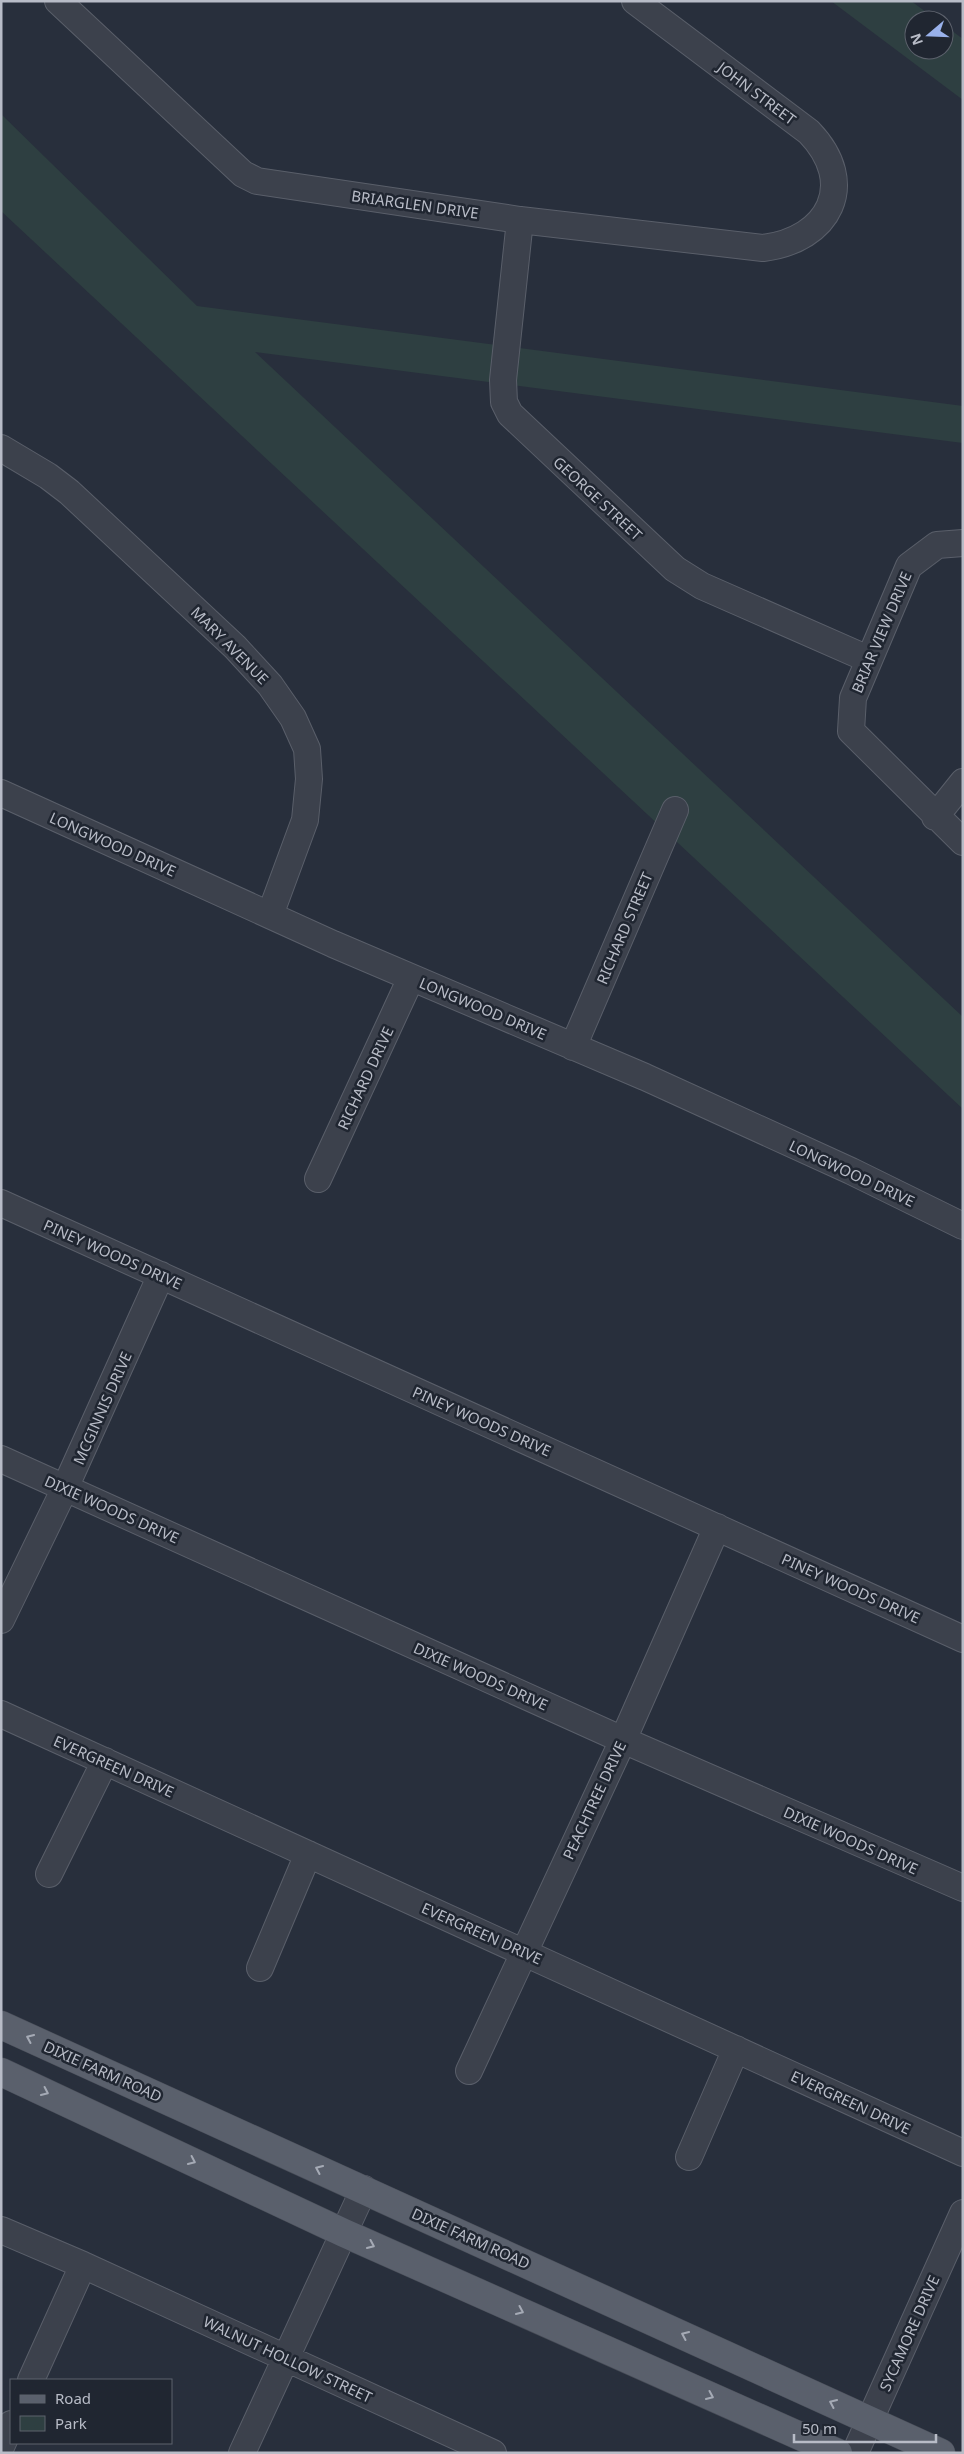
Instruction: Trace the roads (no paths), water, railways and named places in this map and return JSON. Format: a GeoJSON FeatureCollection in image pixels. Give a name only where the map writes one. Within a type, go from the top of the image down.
{"type":"FeatureCollection","features":[{"type":"Feature","properties":{"kind":"main road","name":"DIXIE FARM ROAD"},"geometry":{"type":"LineString","coordinates":[[1,2025],[941,2453]]}},
{"type":"Feature","properties":{"kind":"main road"},"geometry":{"type":"LineString","coordinates":[[1,2072],[344,2233],[838,2453]]}},
{"type":"Feature","properties":{"kind":"street","name":"BRIARGLEN DRIVE"},"geometry":{"type":"LineString","coordinates":[[58,1],[243,174],[257,181],[520,220],[762,248],[783,245],[806,234],[818,225],[827,212]]}},
{"type":"Feature","properties":{"kind":"street","name":"JOHN STREET"},"geometry":{"type":"LineString","coordinates":[[636,1],[809,132],[823,147],[831,167],[834,186],[827,212]]}},
{"type":"Feature","properties":{"kind":"street","name":"GEORGE STREET"},"geometry":{"type":"LineString","coordinates":[[520,220],[502,380],[504,402],[510,414],[675,569],[702,586],[868,660]]}},
{"type":"Feature","properties":{"kind":"street","name":"MARY AVENUE"},"geometry":{"type":"LineString","coordinates":[[1,448],[48,476],[69,492],[235,647],[270,685],[293,718],[306,749],[309,779],[305,820],[270,915]]}},
{"type":"Feature","properties":{"kind":"street","name":"BRIAR VIEW DRIVE"},"geometry":{"type":"LineString","coordinates":[[936,817],[851,731],[853,698],[910,566],[937,545],[963,543]]}},
{"type":"Feature","properties":{"kind":"street"},"geometry":{"type":"LineString","coordinates":[[963,782],[936,817],[963,842]]}},
{"type":"Feature","properties":{"kind":"street","name":"LONGWOOD DRIVE"},"geometry":{"type":"LineString","coordinates":[[1,793],[411,978],[573,1046],[851,1171],[963,1226]]}},
{"type":"Feature","properties":{"kind":"street","name":"RICHARD STREET"},"geometry":{"type":"LineString","coordinates":[[573,1046],[675,810]]}},
{"type":"Feature","properties":{"kind":"street","name":"RICHARD DRIVE"},"geometry":{"type":"LineString","coordinates":[[318,1179],[411,978]]}},
{"type":"Feature","properties":{"kind":"street","name":"PINEY WOODS DRIVE"},"geometry":{"type":"LineString","coordinates":[[1,1203],[963,1639]]}},
{"type":"Feature","properties":{"kind":"street","name":"MCGINNIS DRIVE"},"geometry":{"type":"LineString","coordinates":[[1,1620],[65,1488],[161,1275]]}},
{"type":"Feature","properties":{"kind":"street","name":"DIXIE WOODS DRIVE"},"geometry":{"type":"LineString","coordinates":[[1,1459],[623,1740],[963,1888]]}},
{"type":"Feature","properties":{"kind":"street","name":"PEACHTREE DRIVE"},"geometry":{"type":"LineString","coordinates":[[468,2071],[623,1740],[717,1527]]}},
{"type":"Feature","properties":{"kind":"street","name":"EVERGREEN DRIVE"},"geometry":{"type":"LineString","coordinates":[[1,1714],[963,2153]]}},
{"type":"Feature","properties":{"kind":"street"},"geometry":{"type":"LineString","coordinates":[[49,1874],[105,1762]]}},
{"type":"Feature","properties":{"kind":"street"},"geometry":{"type":"LineString","coordinates":[[260,1968],[308,1854]]}},
{"type":"Feature","properties":{"kind":"street"},"geometry":{"type":"LineString","coordinates":[[689,2157],[736,2049]]}},
{"type":"Feature","properties":{"kind":"street"},"geometry":{"type":"LineString","coordinates":[[242,2453],[364,2189]]}},
{"type":"Feature","properties":{"kind":"street","name":"SYCAMORE DRIVE"},"geometry":{"type":"LineString","coordinates":[[855,2453],[963,2213]]}},
{"type":"Feature","properties":{"kind":"street","name":"WALNUT HOLLOW STREET"},"geometry":{"type":"LineString","coordinates":[[1,2230],[83,2265],[482,2451]]}},
{"type":"Feature","properties":{"kind":"street"},"geometry":{"type":"LineString","coordinates":[[31,2379],[83,2265]]}},
{"type":"Feature","properties":{"kind":"street"},"geometry":{"type":"LineString","coordinates":[[1,2446],[10,2426]]}}]}
